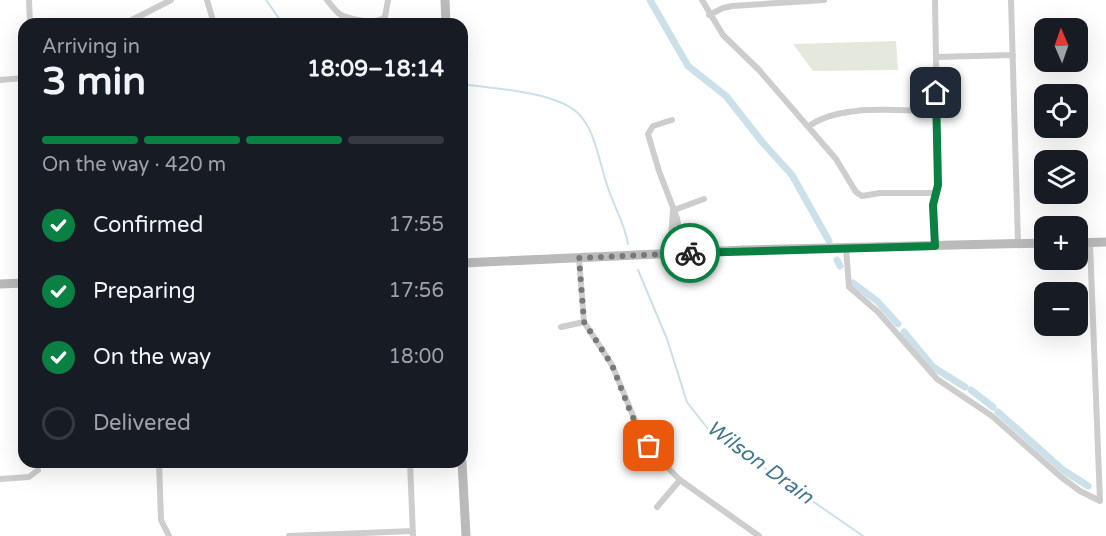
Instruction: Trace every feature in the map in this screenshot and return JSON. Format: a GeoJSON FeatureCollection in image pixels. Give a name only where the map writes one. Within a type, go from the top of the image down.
{"type":"FeatureCollection","features":[{"type":"Feature","properties":{"kind":"main road"},"geometry":{"type":"LineString","coordinates":[[445,0],[446,18]]}},
{"type":"Feature","properties":{"kind":"main road"},"geometry":{"type":"LineString","coordinates":[[1090,243],[1106,242]]}},
{"type":"Feature","properties":{"kind":"main road"},"geometry":{"type":"LineString","coordinates":[[468,263],[670,253],[1034,243]]}},
{"type":"Feature","properties":{"kind":"main road"},"geometry":{"type":"LineString","coordinates":[[0,284],[18,283]]}},
{"type":"Feature","properties":{"kind":"main road"},"geometry":{"type":"LineString","coordinates":[[462,468],[466,536]]}},
{"type":"Feature","properties":{"kind":"street"},"geometry":{"type":"LineString","coordinates":[[29,0],[30,18]]}},
{"type":"Feature","properties":{"kind":"street"},"geometry":{"type":"LineString","coordinates":[[136,18],[171,0]]}},
{"type":"Feature","properties":{"kind":"street"},"geometry":{"type":"LineString","coordinates":[[207,0],[212,18]]}},
{"type":"Feature","properties":{"kind":"street"},"geometry":{"type":"LineString","coordinates":[[327,0],[340,14],[351,18]]}},
{"type":"Feature","properties":{"kind":"street"},"geometry":{"type":"LineString","coordinates":[[384,18],[388,0]]}},
{"type":"Feature","properties":{"kind":"street"},"geometry":{"type":"LineString","coordinates":[[702,0],[709,15],[723,34],[759,70],[836,159],[856,192],[862,196],[890,192],[937,193]]}},
{"type":"Feature","properties":{"kind":"street"},"geometry":{"type":"LineString","coordinates":[[709,15],[732,6],[824,0]]}},
{"type":"Feature","properties":{"kind":"street"},"geometry":{"type":"LineString","coordinates":[[934,0],[938,185],[933,205],[935,246]]}},
{"type":"Feature","properties":{"kind":"street"},"geometry":{"type":"LineString","coordinates":[[1011,0],[1018,243]]}},
{"type":"Feature","properties":{"kind":"street"},"geometry":{"type":"LineString","coordinates":[[936,57],[1012,55]]}},
{"type":"Feature","properties":{"kind":"street"},"geometry":{"type":"LineString","coordinates":[[0,80],[18,78]]}},
{"type":"Feature","properties":{"kind":"street"},"geometry":{"type":"LineString","coordinates":[[808,127],[818,119],[848,112],[935,111]]}},
{"type":"Feature","properties":{"kind":"street"},"geometry":{"type":"LineString","coordinates":[[672,120],[653,126],[648,134],[677,218],[683,253]]}},
{"type":"Feature","properties":{"kind":"street"},"geometry":{"type":"LineString","coordinates":[[674,210],[704,198]]}},
{"type":"Feature","properties":{"kind":"street"},"geometry":{"type":"LineString","coordinates":[[670,253],[674,210]]}},
{"type":"Feature","properties":{"kind":"street"},"geometry":{"type":"LineString","coordinates":[[846,248],[849,287],[878,312],[928,370],[945,385],[992,416],[1061,477],[1080,491],[1100,501],[1090,243]]}},
{"type":"Feature","properties":{"kind":"street"},"geometry":{"type":"LineString","coordinates":[[579,258],[584,322],[612,365],[641,435],[656,456],[680,480],[759,536]]}},
{"type":"Feature","properties":{"kind":"street"},"geometry":{"type":"LineString","coordinates":[[561,327],[584,322]]}},
{"type":"Feature","properties":{"kind":"street"},"geometry":{"type":"LineString","coordinates":[[159,468],[161,520],[169,536]]}},
{"type":"Feature","properties":{"kind":"street"},"geometry":{"type":"LineString","coordinates":[[289,536],[413,533],[410,468]]}},
{"type":"Feature","properties":{"kind":"street"},"geometry":{"type":"LineString","coordinates":[[0,479],[29,477],[38,470]]}},
{"type":"Feature","properties":{"kind":"street"},"geometry":{"type":"LineString","coordinates":[[657,507],[680,480]]}},
{"type":"Feature","properties":{"kind":"shaded area"},"geometry":{"type":"Polygon","coordinates":[[[896,41],[898,70],[813,71],[793,44],[896,41]]]}},
{"type":"Feature","properties":{"kind":"waterway","name":"Wilson Drain"},"geometry":{"type":"LineString","coordinates":[[266,0],[279,18]]}},
{"type":"Feature","properties":{"kind":"waterway"},"geometry":{"type":"LineString","coordinates":[[650,0],[688,66],[726,96],[792,175],[829,241]]}},
{"type":"Feature","properties":{"kind":"waterway","name":"Wilson Drain"},"geometry":{"type":"LineString","coordinates":[[468,85],[545,97],[561,102],[574,110],[583,119],[592,135],[628,244]]}},
{"type":"Feature","properties":{"kind":"waterway"},"geometry":{"type":"LineString","coordinates":[[837,260],[840,266]]}},
{"type":"Feature","properties":{"kind":"waterway","name":"Wilson Drain"},"geometry":{"type":"LineString","coordinates":[[638,270],[667,339],[687,402],[708,429],[863,536]]}},
{"type":"Feature","properties":{"kind":"waterway"},"geometry":{"type":"LineString","coordinates":[[853,283],[877,301],[898,324]]}},
{"type":"Feature","properties":{"kind":"waterway"},"geometry":{"type":"LineString","coordinates":[[904,332],[933,367],[965,387]]}},
{"type":"Feature","properties":{"kind":"waterway"},"geometry":{"type":"LineString","coordinates":[[971,390],[993,407]]}},
{"type":"Feature","properties":{"kind":"waterway"},"geometry":{"type":"LineString","coordinates":[[998,412],[1063,470],[1088,486]]}},
{"type":"Feature","properties":{"kind":"way so far"},"geometry":{"type":"LineString","coordinates":[[649,446],[630,411],[612,365],[596,344],[584,322],[579,258],[690,253]]}},
{"type":"Feature","properties":{"kind":"route"},"geometry":{"type":"LineString","coordinates":[[690,253],[935,246],[933,205],[938,185],[936,93]]}}]}
